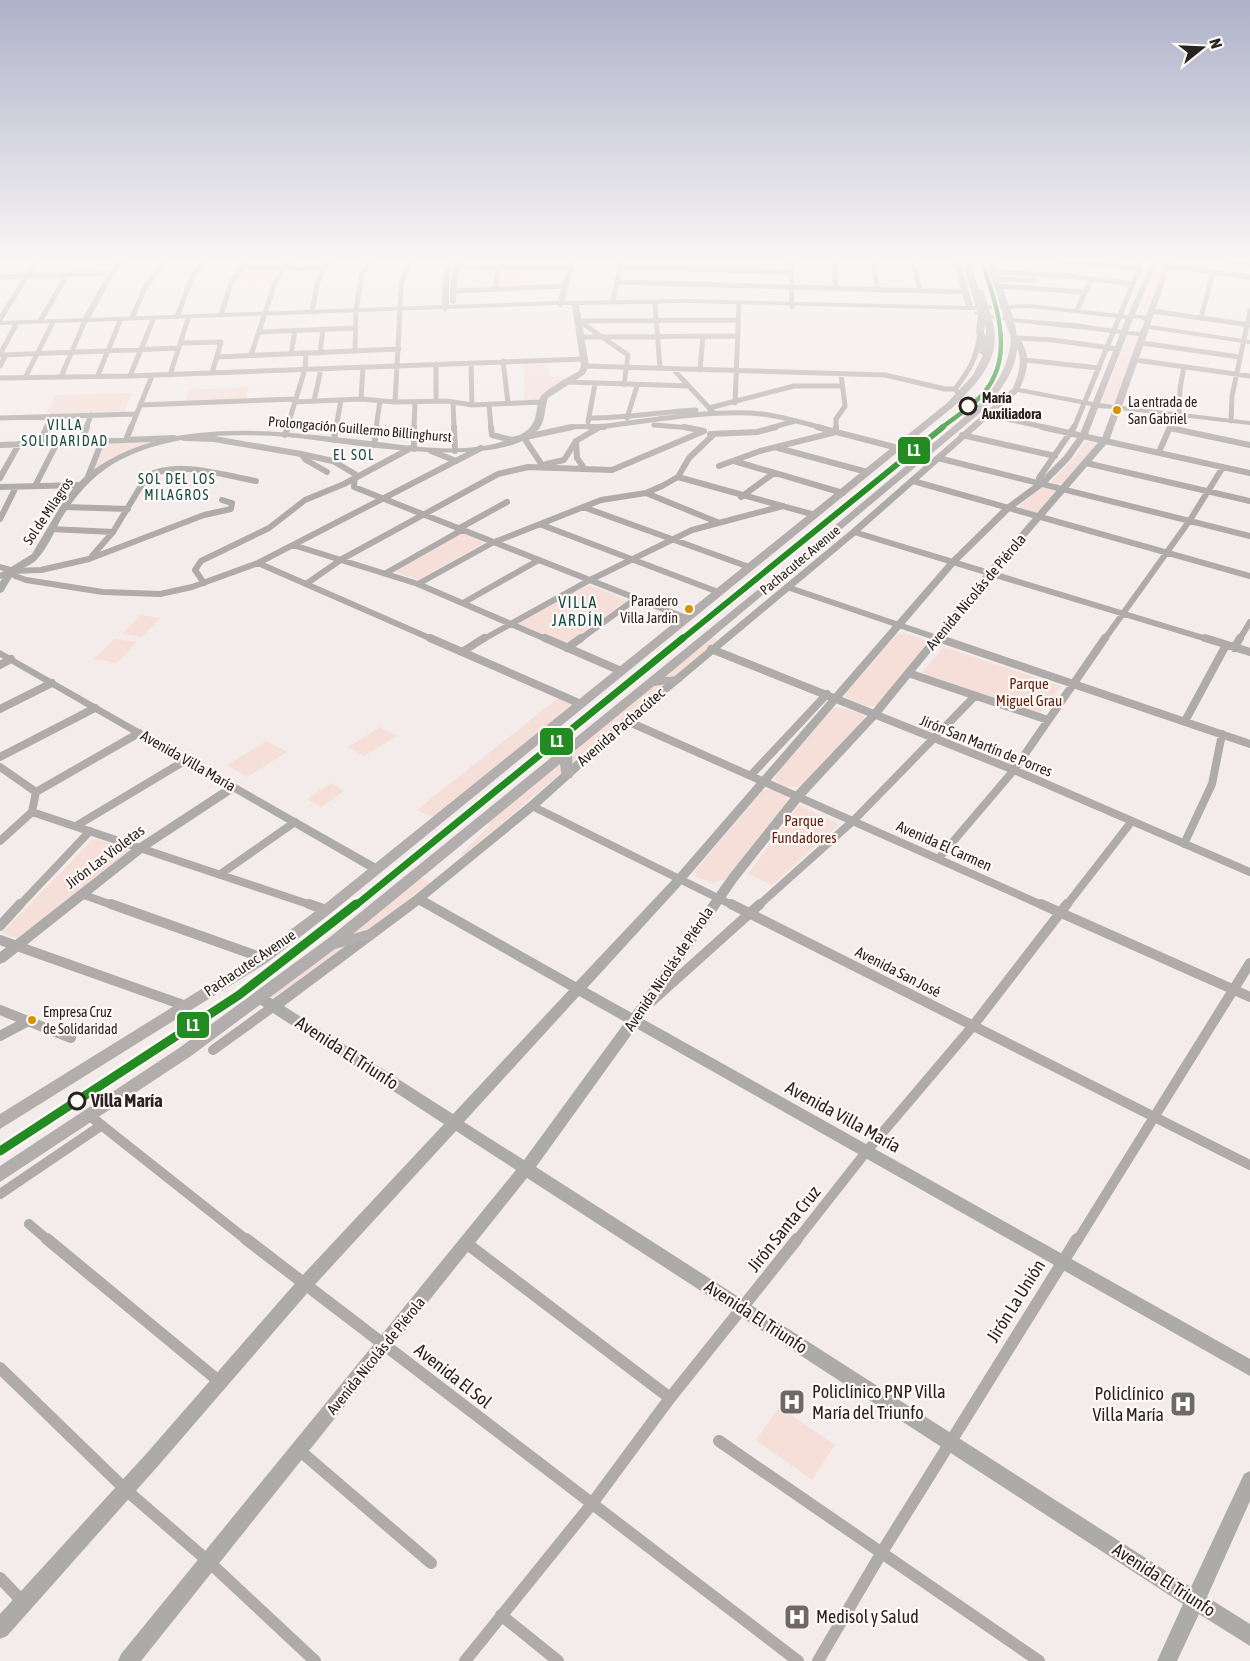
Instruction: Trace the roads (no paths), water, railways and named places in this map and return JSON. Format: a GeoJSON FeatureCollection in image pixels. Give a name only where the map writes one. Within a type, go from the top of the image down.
{"type":"FeatureCollection","features":[{"type":"Feature","properties":{"kind":"main road"},"geometry":{"type":"LineString","coordinates":[[542,402],[545,397],[582,372],[584,362],[580,337]]}},
{"type":"Feature","properties":{"kind":"main road","name":"Pachacutec Avenue"},"geometry":{"type":"LineString","coordinates":[[815,515],[898,448],[960,392],[972,385],[985,364],[982,359],[984,337]]}},
{"type":"Feature","properties":{"kind":"main road"},"geometry":{"type":"LineString","coordinates":[[1015,337],[1022,348],[1025,360],[1024,374],[1016,390],[1117,408],[1250,423]]}},
{"type":"Feature","properties":{"kind":"main road"},"geometry":{"type":"LineString","coordinates":[[922,472],[922,458],[991,397],[1009,371],[1014,359],[1015,337]]}},
{"type":"Feature","properties":{"kind":"main road","name":"Avenida Nicolás de Piérola"},"geometry":{"type":"LineString","coordinates":[[0,1629],[126,1490],[304,1285],[681,878],[758,777],[953,562],[1008,509],[1042,483],[1067,458],[1123,337]]}},
{"type":"Feature","properties":{"kind":"main road","name":"Avenida Nicolás de Piérola"},"geometry":{"type":"LineString","coordinates":[[128,1661],[526,1169],[639,1015],[719,896],[799,795],[874,715],[990,573],[1106,439],[1143,337]]}},
{"type":"Feature","properties":{"kind":"main road"},"geometry":{"type":"LineString","coordinates":[[1201,337],[1247,341]]}},
{"type":"Feature","properties":{"kind":"main road","name":"Avenida Pachacútec"},"geometry":{"type":"LineString","coordinates":[[274,1006],[418,899],[532,806],[627,721],[854,532],[1016,390]]}},
{"type":"Feature","properties":{"kind":"main road","name":"Prolongación Guillermo Billinghurst"},"geometry":{"type":"LineString","coordinates":[[174,438],[285,435],[431,451],[455,451],[481,448],[512,440],[537,427],[542,402]]}},
{"type":"Feature","properties":{"kind":"main road"},"geometry":{"type":"LineString","coordinates":[[945,438],[962,435]]}},
{"type":"Feature","properties":{"kind":"main road","name":"Sol de Milagros"},"geometry":{"type":"LineString","coordinates":[[12,571],[32,560],[65,507],[84,482],[135,450],[174,438]]}},
{"type":"Feature","properties":{"kind":"main road","name":"Avenida Pachacútec"},"geometry":{"type":"LineString","coordinates":[[96,1121],[328,946],[922,458]]}},
{"type":"Feature","properties":{"kind":"main road"},"geometry":{"type":"LineString","coordinates":[[749,567],[815,515]]}},
{"type":"Feature","properties":{"kind":"main road"},"geometry":{"type":"LineString","coordinates":[[0,567],[12,571],[0,590]]}},
{"type":"Feature","properties":{"kind":"main road","name":"Pachacutec Avenue"},"geometry":{"type":"LineString","coordinates":[[718,592],[749,567]]}},
{"type":"Feature","properties":{"kind":"main road"},"geometry":{"type":"LineString","coordinates":[[581,704],[718,592]]}},
{"type":"Feature","properties":{"kind":"main road","name":"Avenida Villa María"},"geometry":{"type":"LineString","coordinates":[[0,653],[376,869]]}},
{"type":"Feature","properties":{"kind":"main road"},"geometry":{"type":"LineString","coordinates":[[650,683],[677,679]]}},
{"type":"Feature","properties":{"kind":"main road","name":"Pachacutec Avenue"},"geometry":{"type":"LineString","coordinates":[[0,1122],[263,958],[326,910],[581,704]]}},
{"type":"Feature","properties":{"kind":"main road"},"geometry":{"type":"LineString","coordinates":[[566,752],[567,775]]}},
{"type":"Feature","properties":{"kind":"main road","name":"Jirón Las Violetas"},"geometry":{"type":"LineString","coordinates":[[0,960],[142,847],[234,787]]}},
{"type":"Feature","properties":{"kind":"main road","name":"Avenida Villa María"},"geometry":{"type":"LineString","coordinates":[[418,899],[578,989],[639,1015],[866,1152],[1250,1368]]}},
{"type":"Feature","properties":{"kind":"main road"},"geometry":{"type":"LineString","coordinates":[[328,946],[370,934]]}},
{"type":"Feature","properties":{"kind":"main road","name":"Avenida El Triunfo"},"geometry":{"type":"LineString","coordinates":[[261,998],[1250,1636]]}},
{"type":"Feature","properties":{"kind":"main road"},"geometry":{"type":"LineString","coordinates":[[0,1175],[96,1121]]}},
{"type":"Feature","properties":{"kind":"main road"},"geometry":{"type":"LineString","coordinates":[[1167,1661],[1250,1480]]}},
{"type":"Feature","properties":{"kind":"street"},"geometry":{"type":"LineString","coordinates":[[0,366],[2,354],[11,337]]}},
{"type":"Feature","properties":{"kind":"street"},"geometry":{"type":"LineString","coordinates":[[25,378],[46,337]]}},
{"type":"Feature","properties":{"kind":"street"},"geometry":{"type":"LineString","coordinates":[[61,376],[78,337]]}},
{"type":"Feature","properties":{"kind":"street"},"geometry":{"type":"LineString","coordinates":[[98,375],[114,337]]}},
{"type":"Feature","properties":{"kind":"street"},"geometry":{"type":"LineString","coordinates":[[129,376],[146,337]]}},
{"type":"Feature","properties":{"kind":"street"},"geometry":{"type":"LineString","coordinates":[[171,375],[183,337]]}},
{"type":"Feature","properties":{"kind":"street"},"geometry":{"type":"LineString","coordinates":[[250,355],[257,337]]}},
{"type":"Feature","properties":{"kind":"street"},"geometry":{"type":"LineString","coordinates":[[291,354],[294,337]]}},
{"type":"Feature","properties":{"kind":"street"},"geometry":{"type":"LineString","coordinates":[[320,352],[322,337]]}},
{"type":"Feature","properties":{"kind":"street"},"geometry":{"type":"LineString","coordinates":[[355,351],[356,337]]}},
{"type":"Feature","properties":{"kind":"street"},"geometry":{"type":"LineString","coordinates":[[395,402],[399,337]]}},
{"type":"Feature","properties":{"kind":"street"},"geometry":{"type":"LineString","coordinates":[[580,337],[629,337]]}},
{"type":"Feature","properties":{"kind":"street"},"geometry":{"type":"LineString","coordinates":[[602,337],[628,355],[624,386]]}},
{"type":"Feature","properties":{"kind":"street"},"geometry":{"type":"LineString","coordinates":[[658,337],[660,368]]}},
{"type":"Feature","properties":{"kind":"street"},"geometry":{"type":"LineString","coordinates":[[700,370],[703,337]]}},
{"type":"Feature","properties":{"kind":"street"},"geometry":{"type":"LineString","coordinates":[[735,403],[738,337]]}},
{"type":"Feature","properties":{"kind":"street"},"geometry":{"type":"LineString","coordinates":[[0,378],[152,376],[503,362],[584,362],[628,368],[889,376],[960,392],[977,355],[981,337]]}},
{"type":"Feature","properties":{"kind":"street"},"geometry":{"type":"LineString","coordinates":[[1015,337],[1118,349]]}},
{"type":"Feature","properties":{"kind":"street","name":"Avenida Nicolás de Piérola"},"geometry":{"type":"LineString","coordinates":[[1091,404],[1099,368],[1110,337]]}},
{"type":"Feature","properties":{"kind":"street"},"geometry":{"type":"LineString","coordinates":[[1165,337],[1239,357]]}},
{"type":"Feature","properties":{"kind":"street"},"geometry":{"type":"LineString","coordinates":[[1231,421],[1232,396],[1239,357],[1247,341]]}},
{"type":"Feature","properties":{"kind":"street"},"geometry":{"type":"LineString","coordinates":[[2,354],[108,351],[221,342],[212,373]]}},
{"type":"Feature","properties":{"kind":"street"},"geometry":{"type":"LineString","coordinates":[[217,357],[399,349]]}},
{"type":"Feature","properties":{"kind":"street"},"geometry":{"type":"LineString","coordinates":[[285,435],[305,369],[306,353]]}},
{"type":"Feature","properties":{"kind":"street"},"geometry":{"type":"LineString","coordinates":[[1025,360],[1099,368]]}},
{"type":"Feature","properties":{"kind":"street"},"geometry":{"type":"LineString","coordinates":[[1136,360],[1250,376]]}},
{"type":"Feature","properties":{"kind":"street"},"geometry":{"type":"LineString","coordinates":[[503,362],[508,404]]}},
{"type":"Feature","properties":{"kind":"street"},"geometry":{"type":"LineString","coordinates":[[471,363],[472,405]]}},
{"type":"Feature","properties":{"kind":"street"},"geometry":{"type":"LineString","coordinates":[[436,364],[436,401]]}},
{"type":"Feature","properties":{"kind":"street"},"geometry":{"type":"LineString","coordinates":[[361,399],[363,367]]}},
{"type":"Feature","properties":{"kind":"street"},"geometry":{"type":"LineString","coordinates":[[1159,452],[1176,415],[1184,367]]}},
{"type":"Feature","properties":{"kind":"street"},"geometry":{"type":"LineString","coordinates":[[314,401],[321,369]]}},
{"type":"Feature","properties":{"kind":"street"},"geometry":{"type":"LineString","coordinates":[[673,369],[712,411]]}},
{"type":"Feature","properties":{"kind":"street"},"geometry":{"type":"LineString","coordinates":[[836,432],[836,419],[844,406],[841,374]]}},
{"type":"Feature","properties":{"kind":"street"},"geometry":{"type":"LineString","coordinates":[[126,440],[152,376]]}},
{"type":"Feature","properties":{"kind":"street"},"geometry":{"type":"LineString","coordinates":[[784,378],[786,388]]}},
{"type":"Feature","properties":{"kind":"street"},"geometry":{"type":"LineString","coordinates":[[567,382],[624,386],[689,386]]}},
{"type":"Feature","properties":{"kind":"street"},"geometry":{"type":"LineString","coordinates":[[587,426],[595,384]]}},
{"type":"Feature","properties":{"kind":"street"},"geometry":{"type":"LineString","coordinates":[[306,584],[342,559],[498,474],[564,460],[576,441],[601,427],[712,411],[802,385],[842,386]]}},
{"type":"Feature","properties":{"kind":"street"},"geometry":{"type":"LineString","coordinates":[[627,418],[637,386]]}},
{"type":"Feature","properties":{"kind":"street"},"geometry":{"type":"LineString","coordinates":[[140,405],[361,399],[395,402],[436,401],[472,405],[542,402]]}},
{"type":"Feature","properties":{"kind":"street"},"geometry":{"type":"LineString","coordinates":[[334,440],[341,400]]}},
{"type":"Feature","properties":{"kind":"street"},"geometry":{"type":"LineString","coordinates":[[374,445],[380,401]]}},
{"type":"Feature","properties":{"kind":"street"},"geometry":{"type":"LineString","coordinates":[[204,583],[195,570],[201,561],[269,528],[305,500],[354,479],[412,448],[415,402]]}},
{"type":"Feature","properties":{"kind":"street"},"geometry":{"type":"LineString","coordinates":[[453,402],[455,451]]}},
{"type":"Feature","properties":{"kind":"street"},"geometry":{"type":"LineString","coordinates":[[489,404],[492,435],[512,440],[563,427],[658,425],[704,431]]}},
{"type":"Feature","properties":{"kind":"street"},"geometry":{"type":"LineString","coordinates":[[589,418],[627,418],[674,410],[755,414],[795,421],[898,448]]}},
{"type":"Feature","properties":{"kind":"street"},"geometry":{"type":"LineString","coordinates":[[0,418],[137,414]]}},
{"type":"Feature","properties":{"kind":"street"},"geometry":{"type":"LineString","coordinates":[[986,414],[1250,473]]}},
{"type":"Feature","properties":{"kind":"street"},"geometry":{"type":"LineString","coordinates":[[81,442],[91,415]]}},
{"type":"Feature","properties":{"kind":"street"},"geometry":{"type":"LineString","coordinates":[[39,443],[52,417]]}},
{"type":"Feature","properties":{"kind":"street"},"geometry":{"type":"LineString","coordinates":[[672,418],[713,435],[757,432],[795,421]]}},
{"type":"Feature","properties":{"kind":"street"},"geometry":{"type":"LineString","coordinates":[[1170,428],[1250,445]]}},
{"type":"Feature","properties":{"kind":"street"},"geometry":{"type":"LineString","coordinates":[[528,467],[616,468],[704,431]]}},
{"type":"Feature","properties":{"kind":"street"},"geometry":{"type":"LineString","coordinates":[[719,466],[776,447],[836,432]]}},
{"type":"Feature","properties":{"kind":"street","name":"Avenida Nicolás de Piérola"},"geometry":{"type":"LineString","coordinates":[[1042,483],[1039,478],[1055,456],[1078,433]]}},
{"type":"Feature","properties":{"kind":"street"},"geometry":{"type":"LineString","coordinates":[[418,584],[492,543],[601,500],[646,493],[678,477],[689,458],[713,435]]}},
{"type":"Feature","properties":{"kind":"street"},"geometry":{"type":"LineString","coordinates":[[962,435],[1055,456]]}},
{"type":"Feature","properties":{"kind":"street"},"geometry":{"type":"LineString","coordinates":[[0,445],[174,438]]}},
{"type":"Feature","properties":{"kind":"street"},"geometry":{"type":"LineString","coordinates":[[184,438],[214,439],[301,453],[346,467],[356,474],[354,487],[634,600],[686,618]]}},
{"type":"Feature","properties":{"kind":"street"},"geometry":{"type":"LineString","coordinates":[[524,438],[542,465]]}},
{"type":"Feature","properties":{"kind":"street"},"geometry":{"type":"LineString","coordinates":[[0,487],[84,482],[102,441]]}},
{"type":"Feature","properties":{"kind":"street"},"geometry":{"type":"LineString","coordinates":[[576,441],[577,458],[584,468]]}},
{"type":"Feature","properties":{"kind":"street"},"geometry":{"type":"LineString","coordinates":[[35,486],[57,443]]}},
{"type":"Feature","properties":{"kind":"street"},"geometry":{"type":"LineString","coordinates":[[0,478],[19,444]]}},
{"type":"Feature","properties":{"kind":"street"},"geometry":{"type":"LineString","coordinates":[[776,447],[867,472]]}},
{"type":"Feature","properties":{"kind":"street"},"geometry":{"type":"LineString","coordinates":[[12,571],[15,576],[26,580],[103,592],[160,594],[204,583],[258,563],[481,448]]}},
{"type":"Feature","properties":{"kind":"street"},"geometry":{"type":"LineString","coordinates":[[431,451],[456,461]]}},
{"type":"Feature","properties":{"kind":"street"},"geometry":{"type":"LineString","coordinates":[[301,453],[306,460],[327,472]]}},
{"type":"Feature","properties":{"kind":"street"},"geometry":{"type":"LineString","coordinates":[[938,458],[1250,536]]}},
{"type":"Feature","properties":{"kind":"street"},"geometry":{"type":"LineString","coordinates":[[734,461],[843,493]]}},
{"type":"Feature","properties":{"kind":"street"},"geometry":{"type":"LineString","coordinates":[[1086,463],[1250,501]]}},
{"type":"Feature","properties":{"kind":"street"},"geometry":{"type":"LineString","coordinates":[[939,858],[1014,770],[1122,613],[1190,520],[1223,467]]}},
{"type":"Feature","properties":{"kind":"street"},"geometry":{"type":"LineString","coordinates":[[89,559],[113,532],[147,476],[155,471],[172,469],[256,482]]}},
{"type":"Feature","properties":{"kind":"street"},"geometry":{"type":"LineString","coordinates":[[770,509],[741,498],[774,472]]}},
{"type":"Feature","properties":{"kind":"street"},"geometry":{"type":"LineString","coordinates":[[678,477],[815,515]]}},
{"type":"Feature","properties":{"kind":"street"},"geometry":{"type":"LineString","coordinates":[[913,481],[1165,554],[1250,576]]}},
{"type":"Feature","properties":{"kind":"street"},"geometry":{"type":"LineString","coordinates":[[0,519],[16,487]]}},
{"type":"Feature","properties":{"kind":"street"},"geometry":{"type":"LineString","coordinates":[[646,493],[718,522]]}},
{"type":"Feature","properties":{"kind":"street"},"geometry":{"type":"LineString","coordinates":[[0,576],[12,571],[41,570],[89,559],[204,515],[231,509],[232,503],[222,501]]}},
{"type":"Feature","properties":{"kind":"street"},"geometry":{"type":"LineString","coordinates":[[386,573],[507,502]]}},
{"type":"Feature","properties":{"kind":"street"},"geometry":{"type":"LineString","coordinates":[[462,652],[507,624],[672,539],[718,522],[783,506]]}},
{"type":"Feature","properties":{"kind":"street"},"geometry":{"type":"LineString","coordinates":[[65,507],[128,508]]}},
{"type":"Feature","properties":{"kind":"street"},"geometry":{"type":"LineString","coordinates":[[583,507],[749,567]]}},
{"type":"Feature","properties":{"kind":"street"},"geometry":{"type":"LineString","coordinates":[[542,525],[718,592]]}},
{"type":"Feature","properties":{"kind":"street"},"geometry":{"type":"LineString","coordinates":[[51,529],[113,532]]}},
{"type":"Feature","properties":{"kind":"street"},"geometry":{"type":"LineString","coordinates":[[854,532],[1250,652]]}},
{"type":"Feature","properties":{"kind":"street"},"geometry":{"type":"LineString","coordinates":[[293,545],[418,584],[621,671]]}},
{"type":"Feature","properties":{"kind":"street"},"geometry":{"type":"LineString","coordinates":[[463,603],[537,561]]}},
{"type":"Feature","properties":{"kind":"street"},"geometry":{"type":"LineString","coordinates":[[258,563],[581,704]]}},
{"type":"Feature","properties":{"kind":"street"},"geometry":{"type":"LineString","coordinates":[[787,587],[1247,743],[1250,732]]}},
{"type":"Feature","properties":{"kind":"street"},"geometry":{"type":"LineString","coordinates":[[567,648],[634,600]]}},
{"type":"Feature","properties":{"kind":"street"},"geometry":{"type":"LineString","coordinates":[[1234,648],[1250,622]]}},
{"type":"Feature","properties":{"kind":"street"},"geometry":{"type":"LineString","coordinates":[[1185,722],[1226,645]]}},
{"type":"Feature","properties":{"kind":"street","name":"Jirón San Martín de Porres"},"geometry":{"type":"LineString","coordinates":[[711,649],[831,696],[933,740],[1014,770],[1250,872]]}},
{"type":"Feature","properties":{"kind":"street"},"geometry":{"type":"LineString","coordinates":[[0,665],[11,659]]}},
{"type":"Feature","properties":{"kind":"street"},"geometry":{"type":"LineString","coordinates":[[908,673],[1048,720]]}},
{"type":"Feature","properties":{"kind":"street"},"geometry":{"type":"LineString","coordinates":[[0,709],[52,683]]}},
{"type":"Feature","properties":{"kind":"street"},"geometry":{"type":"LineString","coordinates":[[639,1015],[854,820],[975,696]]}},
{"type":"Feature","properties":{"kind":"street"},"geometry":{"type":"LineString","coordinates":[[0,757],[95,708]]}},
{"type":"Feature","properties":{"kind":"street","name":"Avenida El Carmen"},"geometry":{"type":"LineString","coordinates":[[627,721],[799,795],[1250,997]]}},
{"type":"Feature","properties":{"kind":"street"},"geometry":{"type":"LineString","coordinates":[[36,792],[139,733]]}},
{"type":"Feature","properties":{"kind":"street"},"geometry":{"type":"LineString","coordinates":[[1185,844],[1212,784],[1222,734]]}},
{"type":"Feature","properties":{"kind":"street"},"geometry":{"type":"LineString","coordinates":[[76,826],[186,760]]}},
{"type":"Feature","properties":{"kind":"street"},"geometry":{"type":"LineString","coordinates":[[0,767],[36,792],[37,798],[32,812],[0,840]]}},
{"type":"Feature","properties":{"kind":"street","name":"Avenida San José"},"geometry":{"type":"LineString","coordinates":[[532,806],[719,896],[972,1027],[1250,1165]]}},
{"type":"Feature","properties":{"kind":"street"},"geometry":{"type":"LineString","coordinates":[[32,812],[222,873],[326,910]]}},
{"type":"Feature","properties":{"kind":"street","name":"Jirón Santa Cruz"},"geometry":{"type":"LineString","coordinates":[[465,1661],[591,1505],[670,1398],[866,1152],[972,1027],[1132,821]]}},
{"type":"Feature","properties":{"kind":"street"},"geometry":{"type":"LineString","coordinates":[[222,873],[295,822]]}},
{"type":"Feature","properties":{"kind":"street"},"geometry":{"type":"LineString","coordinates":[[0,926],[90,831]]}},
{"type":"Feature","properties":{"kind":"street"},"geometry":{"type":"LineString","coordinates":[[81,894],[263,958]]}},
{"type":"Feature","properties":{"kind":"street"},"geometry":{"type":"LineString","coordinates":[[0,940],[186,1006]]}},
{"type":"Feature","properties":{"kind":"street","name":"Jirón La Unión"},"geometry":{"type":"LineString","coordinates":[[818,1661],[882,1552],[1061,1263],[1155,1119],[1250,963]]}},
{"type":"Feature","properties":{"kind":"street","name":"Avenida Pachacútec"},"geometry":{"type":"LineString","coordinates":[[213,1050],[274,1006]]}},
{"type":"Feature","properties":{"kind":"street"},"geometry":{"type":"LineString","coordinates":[[0,1010],[71,1038]]}},
{"type":"Feature","properties":{"kind":"street"},"geometry":{"type":"LineString","coordinates":[[0,1036],[30,1020]]}},
{"type":"Feature","properties":{"kind":"street","name":"Avenida Pachacútec"},"geometry":{"type":"LineString","coordinates":[[0,1194],[96,1121]]}},
{"type":"Feature","properties":{"kind":"street","name":"Avenida El Sol"},"geometry":{"type":"LineString","coordinates":[[96,1121],[304,1285],[798,1661]]}},
{"type":"Feature","properties":{"kind":"street"},"geometry":{"type":"LineString","coordinates":[[29,1224],[220,1382]]}},
{"type":"Feature","properties":{"kind":"street"},"geometry":{"type":"LineString","coordinates":[[466,1243],[670,1398]]}},
{"type":"Feature","properties":{"kind":"street"},"geometry":{"type":"LineString","coordinates":[[0,1368],[126,1490],[208,1561],[315,1661]]}},
{"type":"Feature","properties":{"kind":"street"},"geometry":{"type":"LineString","coordinates":[[719,1441],[1040,1661]]}},
{"type":"Feature","properties":{"kind":"street"},"geometry":{"type":"LineString","coordinates":[[299,1450],[431,1563]]}},
{"type":"Feature","properties":{"kind":"street"},"geometry":{"type":"LineString","coordinates":[[0,1578],[24,1603]]}},
{"type":"Feature","properties":{"kind":"street"},"geometry":{"type":"LineString","coordinates":[[501,1615],[558,1661]]}},
{"type":"Feature","properties":{"kind":"place","name":"María Auxiliadora"},"geometry":{"type":"Point","coordinates":[968,406]}},
{"type":"Feature","properties":{"kind":"place","name":"La entrada de San Gabriel"},"geometry":{"type":"Point","coordinates":[1117,410]}},
{"type":"Feature","properties":{"kind":"place","name":"Paradero Villa Jardín"},"geometry":{"type":"Point","coordinates":[689,609]}},
{"type":"Feature","properties":{"kind":"place","name":"Empresa Cruz de Solidaridad"},"geometry":{"type":"Point","coordinates":[32,1020]}},
{"type":"Feature","properties":{"kind":"place","name":"Villa María"},"geometry":{"type":"Point","coordinates":[77,1101]}},
{"type":"Feature","properties":{"kind":"place","name":"Policlínico PNP Villa María del Triunfo"},"geometry":{"type":"Point","coordinates":[792,1402]}},
{"type":"Feature","properties":{"kind":"place","name":"Policlínico Villa María"},"geometry":{"type":"Point","coordinates":[1183,1404]}},
{"type":"Feature","properties":{"kind":"place","name":"Medisol y Salud"},"geometry":{"type":"Point","coordinates":[797,1617]}},
{"type":"Feature","properties":{"kind":"district","name":"VILLA SOLIDARIDAD"},"geometry":{"type":"Point","coordinates":[65,433]}},
{"type":"Feature","properties":{"kind":"district","name":"EL SOL"},"geometry":{"type":"Point","coordinates":[354,455]}},
{"type":"Feature","properties":{"kind":"district","name":"SOL DEL LOS MILAGROS"},"geometry":{"type":"Point","coordinates":[177,487]}},
{"type":"Feature","properties":{"kind":"district","name":"VILLA JARDÍN"},"geometry":{"type":"Point","coordinates":[578,611]}},
{"type":"Feature","properties":{"kind":"park label","name":"Parque Miguel Grau"},"geometry":{"type":"Point","coordinates":[1029,692]}},
{"type":"Feature","properties":{"kind":"park label","name":"Parque Fundadores"},"geometry":{"type":"Point","coordinates":[804,830]}}]}
